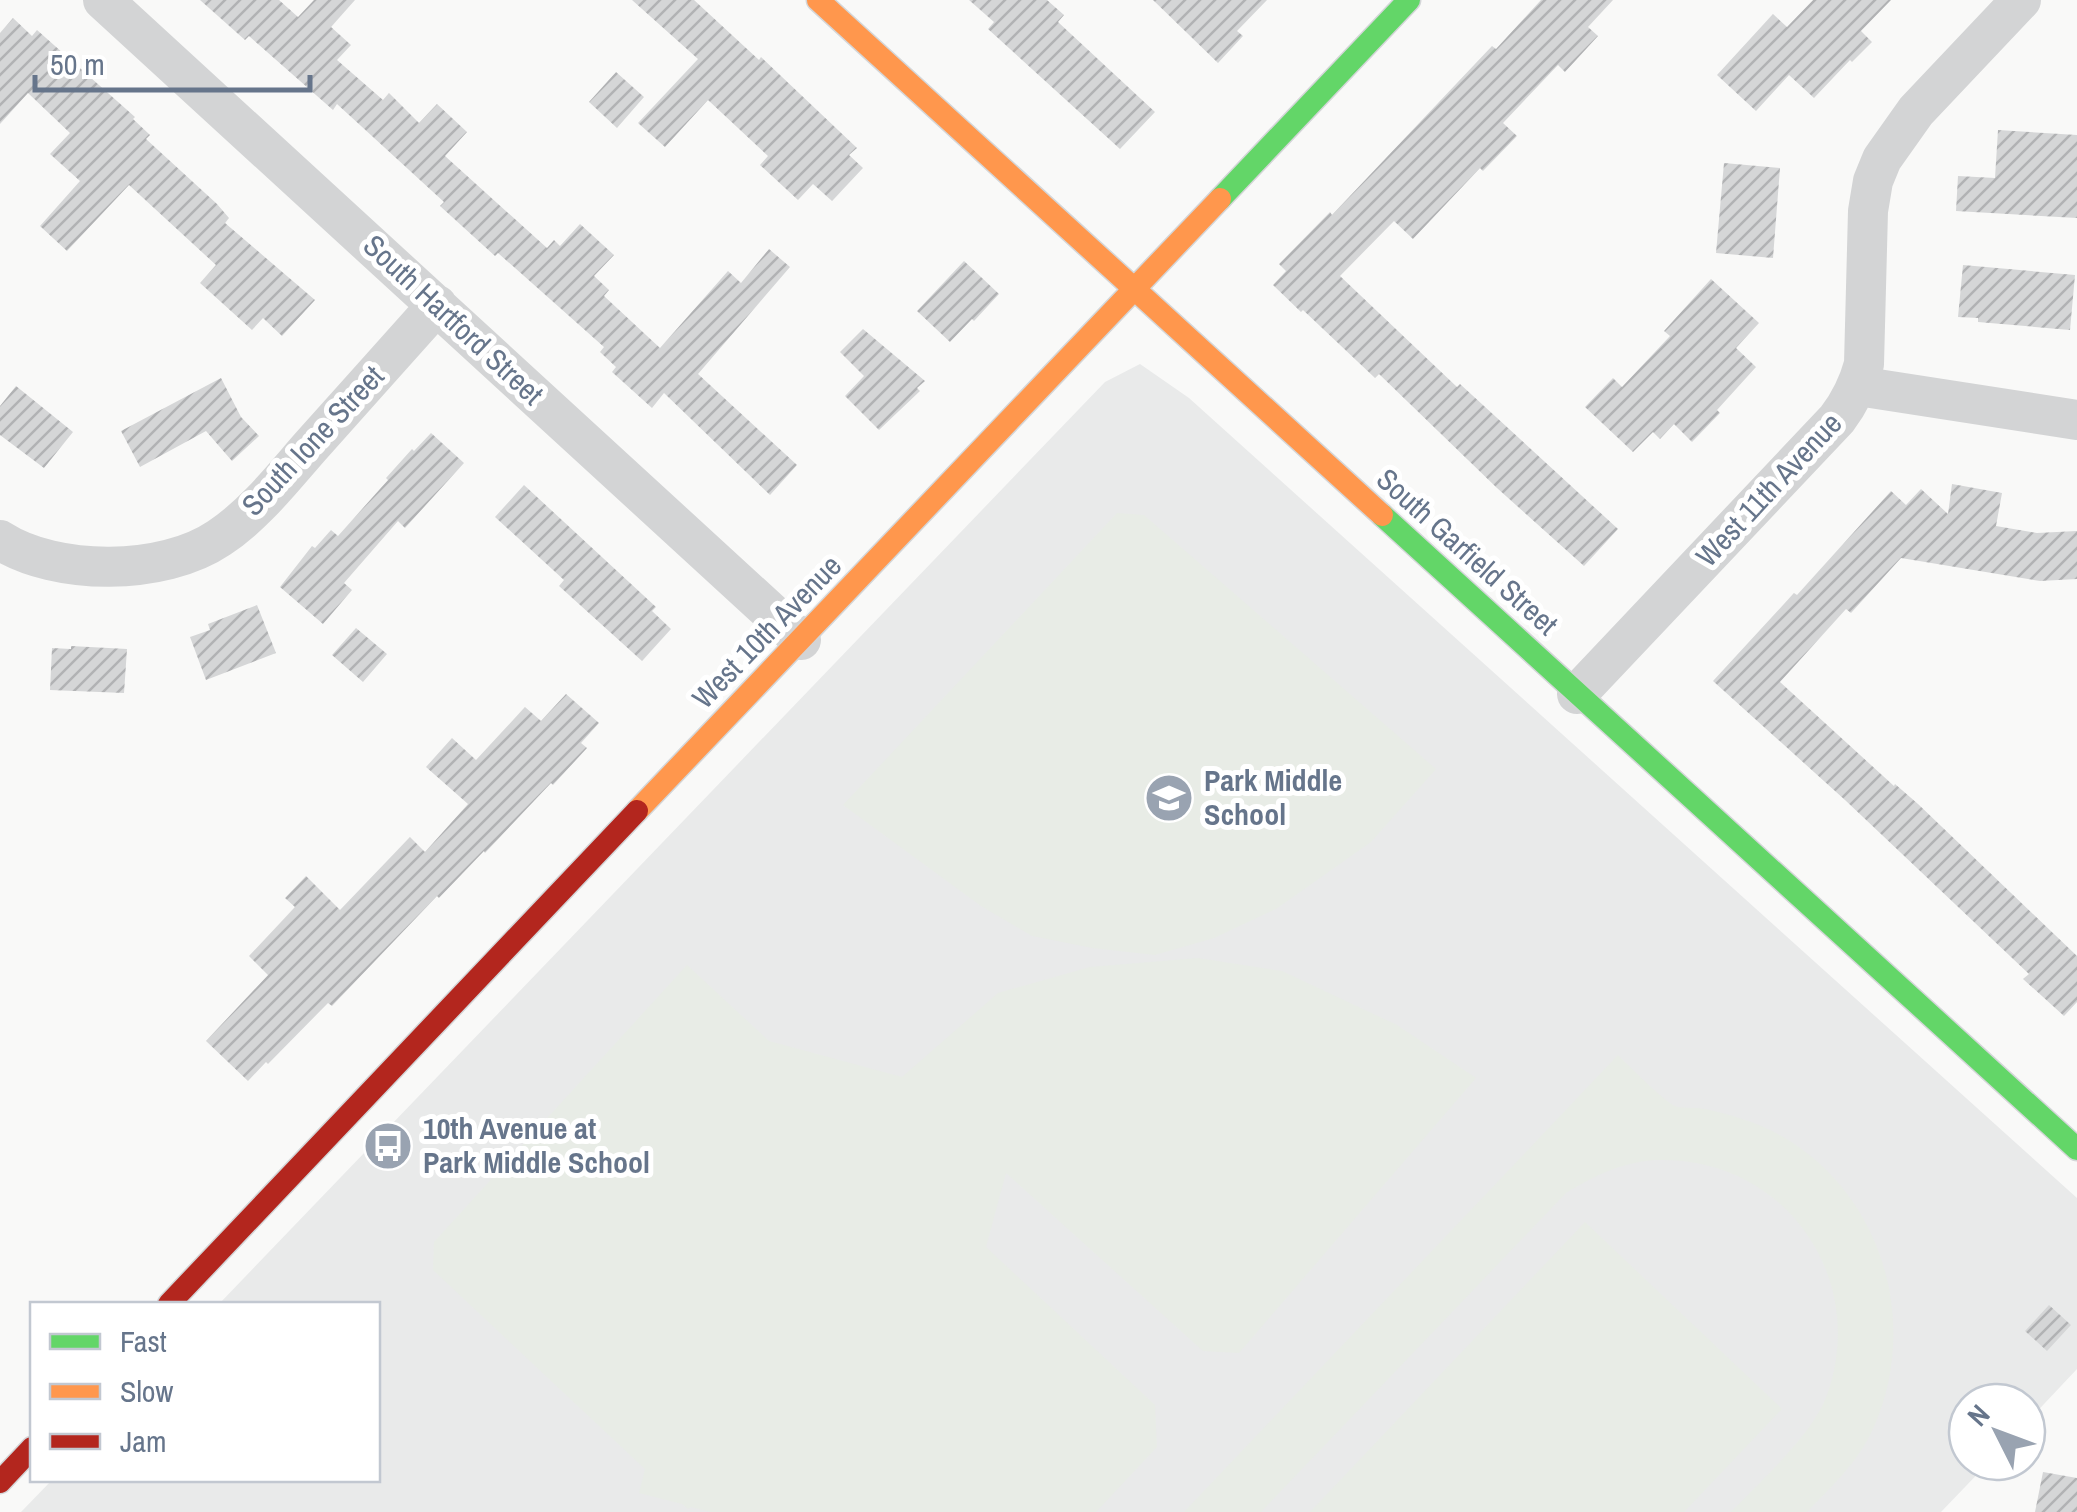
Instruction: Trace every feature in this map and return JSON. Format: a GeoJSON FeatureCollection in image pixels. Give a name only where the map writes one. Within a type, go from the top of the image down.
{"type":"FeatureCollection","features":[{"type":"Feature","properties":{"kind":"main road","name":"South Garfield Street"},"geometry":{"type":"LineString","coordinates":[[818,0],[2077,1148]]}},
{"type":"Feature","properties":{"kind":"main road","name":"West 10th Avenue"},"geometry":{"type":"LineString","coordinates":[[171,1302],[1409,0]]}},
{"type":"Feature","properties":{"kind":"main road"},"geometry":{"type":"LineString","coordinates":[[0,1482],[30,1450]]}},
{"type":"Feature","properties":{"kind":"street","name":"South Hartford Street"},"geometry":{"type":"LineString","coordinates":[[104,0],[801,640]]}},
{"type":"Feature","properties":{"kind":"street","name":"West 11th Avenue"},"geometry":{"type":"LineString","coordinates":[[1577,694],[1850,402],[1864,364],[1868,212],[1882,158],[1916,111],[2021,0]]}},
{"type":"Feature","properties":{"kind":"street","name":"South Ione Street"},"geometry":{"type":"LineString","coordinates":[[0,540],[51,562],[102,566],[136,566],[173,558],[218,540],[260,503],[437,305]]}},
{"type":"Feature","properties":{"kind":"street"},"geometry":{"type":"LineString","coordinates":[[1858,386],[2077,420]]}},
{"type":"Feature","properties":{"kind":"shaded area","name":"Park Middle School"},"geometry":{"type":"Polygon","coordinates":[[[1140,364],[1189,398],[2077,1198],[2077,1369],[2047,1401],[2047,1382],[1947,1382],[1947,1482],[1970,1482],[1941,1512],[21,1512],[50,1482],[380,1482],[380,1302],[221,1302],[1105,382],[1140,364]]]}},
{"type":"Feature","properties":{"kind":"shaded area"},"geometry":{"type":"Polygon","coordinates":[[[1117,513],[1144,515],[1436,769],[1371,842],[1276,909],[1214,938],[1155,955],[1032,936],[981,906],[843,805],[1117,513]]]}},
{"type":"Feature","properties":{"kind":"shaded area"},"geometry":{"type":"Polygon","coordinates":[[[1198,958],[1282,971],[1397,1025],[1476,1078],[1239,1353],[1203,1351],[1006,1173],[986,1247],[1155,1405],[1157,1447],[1096,1512],[711,1512],[639,1493],[645,1469],[433,1270],[434,1242],[687,965],[769,1041],[902,1077],[998,993],[1090,967],[1198,958]]]}},
{"type":"Feature","properties":{"kind":"shaded area"},"geometry":{"type":"Polygon","coordinates":[[[1618,1055],[1675,1106],[1741,1118],[1796,1145],[1827,1171],[1853,1202],[1872,1236],[1885,1273],[1892,1312],[1893,1352],[1886,1391],[1873,1429],[1852,1463],[1826,1493],[1807,1512],[1731,1512],[1798,1442],[1827,1395],[1837,1351],[1836,1308],[1825,1268],[1806,1232],[1778,1202],[1743,1179],[1703,1164],[1658,1160],[1610,1170],[1566,1193],[1261,1512],[1184,1512],[1618,1055]]]}},
{"type":"Feature","properties":{"kind":"shaded area"},"geometry":{"type":"Polygon","coordinates":[[[1585,1222],[1782,1409],[1684,1512],[1310,1512],[1585,1222]]]}},
{"type":"Feature","properties":{"kind":"building"},"geometry":{"type":"Polygon","coordinates":[[[200,0],[279,0],[298,17],[314,0],[355,0],[331,27],[351,45],[337,60],[383,100],[389,93],[419,123],[437,104],[467,132],[445,156],[547,248],[554,240],[560,246],[580,224],[614,255],[594,276],[609,290],[604,296],[660,348],[728,271],[741,283],[769,249],[790,267],[698,374],[797,465],[770,495],[664,393],[652,408],[612,372],[616,367],[600,352],[604,347],[440,206],[444,202],[337,104],[333,110],[249,36],[245,40],[200,0]]]}},
{"type":"Feature","properties":{"kind":"building"},"geometry":{"type":"Polygon","coordinates":[[[632,0],[694,0],[857,148],[849,155],[863,168],[832,201],[813,184],[798,200],[760,165],[768,156],[708,100],[665,147],[638,123],[698,59],[632,0]]]}},
{"type":"Feature","properties":{"kind":"building"},"geometry":{"type":"Polygon","coordinates":[[[969,0],[1047,0],[1064,15],[1058,22],[1155,112],[1120,149],[988,29],[994,22],[969,0]]]}},
{"type":"Feature","properties":{"kind":"building"},"geometry":{"type":"Polygon","coordinates":[[[1153,0],[1267,0],[1237,31],[1243,36],[1218,63],[1153,0]]]}},
{"type":"Feature","properties":{"kind":"building"},"geometry":{"type":"Polygon","coordinates":[[[1541,0],[1613,0],[1588,27],[1598,36],[1565,72],[1558,65],[1503,123],[1517,136],[1483,171],[1480,168],[1413,239],[1394,221],[1340,276],[1457,387],[1460,384],[1618,529],[1584,566],[1379,374],[1375,378],[1273,285],[1286,271],[1279,264],[1330,212],[1332,215],[1492,46],[1496,49],[1541,0]]]}},
{"type":"Feature","properties":{"kind":"building"},"geometry":{"type":"Polygon","coordinates":[[[1813,0],[1891,0],[1861,31],[1872,42],[1814,98],[1789,75],[1756,111],[1717,75],[1773,14],[1787,27],[1813,0]]]}},
{"type":"Feature","properties":{"kind":"building"},"geometry":{"type":"Polygon","coordinates":[[[13,18],[32,36],[37,30],[135,117],[150,135],[146,139],[229,218],[225,223],[315,300],[282,336],[263,318],[252,330],[200,283],[216,265],[129,185],[67,251],[40,226],[80,181],[50,154],[70,133],[28,93],[0,124],[0,33],[13,18]]]}},
{"type":"Feature","properties":{"kind":"building"},"geometry":{"type":"Polygon","coordinates":[[[616,72],[644,97],[617,128],[589,102],[616,72]]]}},
{"type":"Feature","properties":{"kind":"building"},"geometry":{"type":"Polygon","coordinates":[[[1998,130],[2077,135],[2077,218],[1956,211],[1958,176],[1995,178],[1998,130]]]}},
{"type":"Feature","properties":{"kind":"building"},"geometry":{"type":"Polygon","coordinates":[[[1724,163],[1780,168],[1773,258],[1716,253],[1724,163]]]}},
{"type":"Feature","properties":{"kind":"building"},"geometry":{"type":"Polygon","coordinates":[[[964,261],[999,294],[950,342],[917,311],[964,261]]]}},
{"type":"Feature","properties":{"kind":"building"},"geometry":{"type":"Polygon","coordinates":[[[1963,265],[2075,275],[2070,330],[1958,317],[1963,265]]]}},
{"type":"Feature","properties":{"kind":"building"},"geometry":{"type":"Polygon","coordinates":[[[1711,279],[1759,323],[1736,348],[1756,367],[1692,442],[1674,424],[1660,439],[1653,432],[1633,452],[1585,407],[1613,378],[1622,387],[1670,336],[1664,331],[1711,279]]]}},
{"type":"Feature","properties":{"kind":"building"},"geometry":{"type":"Polygon","coordinates":[[[863,329],[925,381],[917,388],[920,391],[879,430],[845,396],[864,376],[840,352],[863,329]]]}},
{"type":"Feature","properties":{"kind":"building"},"geometry":{"type":"Polygon","coordinates":[[[221,378],[241,417],[259,436],[232,461],[206,431],[140,467],[121,431],[221,378]]]}},
{"type":"Feature","properties":{"kind":"building"},"geometry":{"type":"Polygon","coordinates":[[[16,386],[73,432],[44,468],[0,435],[0,406],[16,386]]]}},
{"type":"Feature","properties":{"kind":"building"},"geometry":{"type":"Polygon","coordinates":[[[431,433],[464,463],[405,528],[398,521],[344,583],[352,590],[323,624],[280,587],[312,546],[315,548],[331,530],[338,536],[412,449],[431,433]]]}},
{"type":"Feature","properties":{"kind":"building"},"geometry":{"type":"Polygon","coordinates":[[[1952,484],[2002,493],[1996,526],[2037,533],[2077,531],[2077,579],[2040,581],[1901,558],[1851,613],[1846,609],[1780,682],[1918,804],[2077,956],[2077,1002],[2064,1016],[2023,979],[2029,974],[1713,681],[1891,491],[1906,505],[1921,489],[1948,514],[1952,484]]]}},
{"type":"Feature","properties":{"kind":"building"},"geometry":{"type":"Polygon","coordinates":[[[524,485],[656,607],[652,611],[671,629],[642,661],[559,586],[564,580],[495,517],[524,485]]]}},
{"type":"Feature","properties":{"kind":"building"},"geometry":{"type":"Polygon","coordinates":[[[257,605],[276,653],[206,680],[190,637],[210,630],[208,624],[257,605]]]}},
{"type":"Feature","properties":{"kind":"building"},"geometry":{"type":"Polygon","coordinates":[[[356,628],[387,654],[363,682],[332,655],[356,628]]]}},
{"type":"Feature","properties":{"kind":"building"},"geometry":{"type":"Polygon","coordinates":[[[52,648],[127,649],[124,693],[50,690],[52,648]]]}},
{"type":"Feature","properties":{"kind":"building"},"geometry":{"type":"Polygon","coordinates":[[[566,694],[599,723],[581,743],[587,748],[332,1006],[328,1003],[248,1081],[206,1041],[268,975],[249,956],[295,907],[285,898],[306,876],[340,910],[410,837],[425,852],[468,804],[426,767],[452,738],[476,760],[525,707],[541,721],[566,694]]]}},
{"type":"Feature","properties":{"kind":"building"},"geometry":{"type":"Polygon","coordinates":[[[2049,1305],[2071,1325],[2047,1351],[2025,1331],[2049,1305]]]}},
{"type":"Feature","properties":{"kind":"building"},"geometry":{"type":"Polygon","coordinates":[[[2047,1473],[2077,1478],[2077,1512],[2035,1512],[2041,1482],[2047,1482],[2047,1473]]]}},
{"type":"Feature","properties":{"kind":"traffic: fast"},"geometry":{"type":"LineString","coordinates":[[1220,199],[1409,0]]}},
{"type":"Feature","properties":{"kind":"traffic: fast"},"geometry":{"type":"LineString","coordinates":[[1382,515],[2077,1149]]}},
{"type":"Feature","properties":{"kind":"traffic: slow"},"geometry":{"type":"LineString","coordinates":[[818,0],[1382,515]]}},
{"type":"Feature","properties":{"kind":"traffic: slow"},"geometry":{"type":"LineString","coordinates":[[637,811],[1220,199]]}},
{"type":"Feature","properties":{"kind":"traffic: jam"},"geometry":{"type":"LineString","coordinates":[[171,1302],[637,811]]}},
{"type":"Feature","properties":{"kind":"traffic: jam"},"geometry":{"type":"LineString","coordinates":[[0,1482],[30,1450]]}},
{"type":"Feature","properties":{"kind":"place","name":"Park Middle School"},"geometry":{"type":"Point","coordinates":[1169,798]}},
{"type":"Feature","properties":{"kind":"place","name":"10th Avenue at Park Middle School"},"geometry":{"type":"Point","coordinates":[388,1146]}}]}
